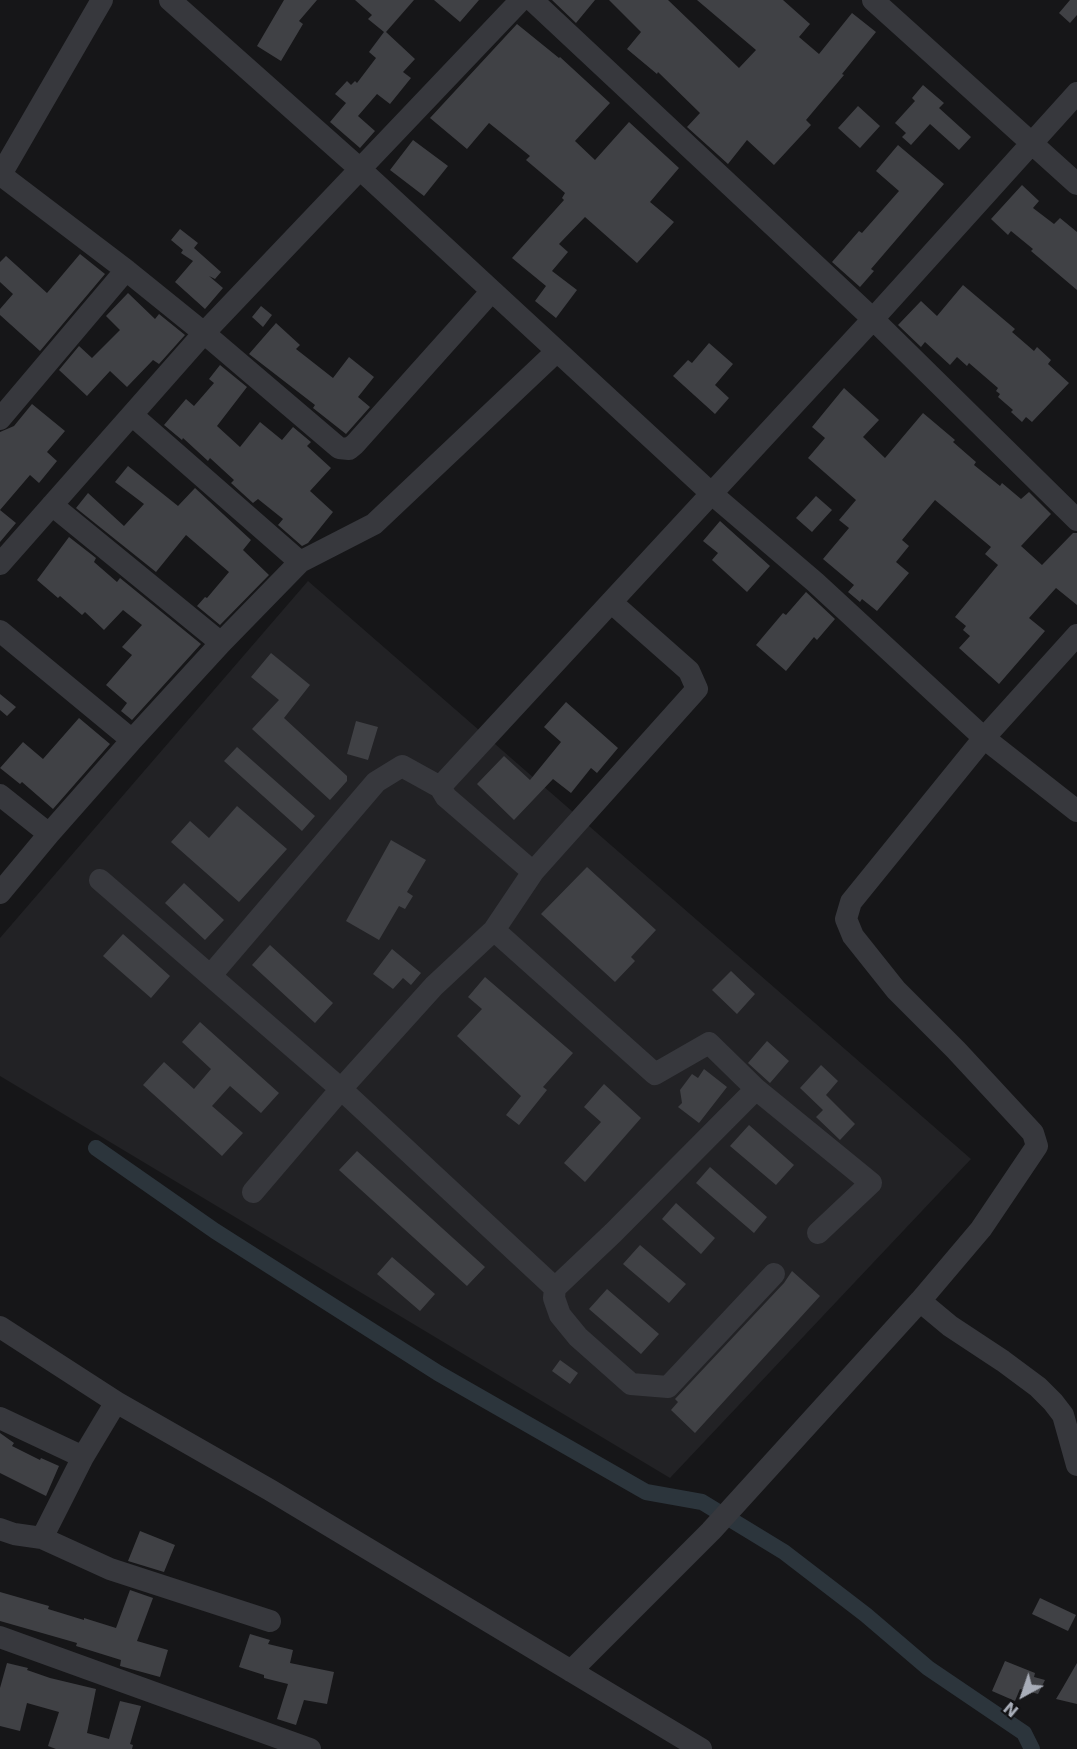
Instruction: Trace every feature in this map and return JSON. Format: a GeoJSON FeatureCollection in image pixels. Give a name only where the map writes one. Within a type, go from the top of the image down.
{"type":"FeatureCollection","features":[{"type":"Feature","properties":{"kind":"street"},"geometry":{"type":"LineString","coordinates":[[102,0],[0,176],[126,270],[339,448],[349,449],[491,292]]}},
{"type":"Feature","properties":{"kind":"street"},"geometry":{"type":"LineString","coordinates":[[170,0],[360,169],[556,352],[712,494],[815,582],[984,738],[1077,811]]}},
{"type":"Feature","properties":{"kind":"street"},"geometry":{"type":"LineString","coordinates":[[0,564],[204,333],[521,0]]}},
{"type":"Feature","properties":{"kind":"street"},"geometry":{"type":"LineString","coordinates":[[532,0],[873,319],[1077,520]]}},
{"type":"Feature","properties":{"kind":"street"},"geometry":{"type":"LineString","coordinates":[[873,0],[1077,184]]}},
{"type":"Feature","properties":{"kind":"street"},"geometry":{"type":"LineString","coordinates":[[440,787],[873,319],[1077,93]]}},
{"type":"Feature","properties":{"kind":"street"},"geometry":{"type":"LineString","coordinates":[[0,419],[126,270]]}},
{"type":"Feature","properties":{"kind":"street"},"geometry":{"type":"LineString","coordinates":[[0,893],[132,740],[220,643],[300,562],[374,524],[556,352]]}},
{"type":"Feature","properties":{"kind":"street"},"geometry":{"type":"LineString","coordinates":[[132,415],[300,562]]}},
{"type":"Feature","properties":{"kind":"street"},"geometry":{"type":"LineString","coordinates":[[52,505],[220,643]]}},
{"type":"Feature","properties":{"kind":"street"},"geometry":{"type":"LineString","coordinates":[[253,1192],[341,1089],[434,986],[494,930],[533,872],[697,688],[689,671],[611,602]]}},
{"type":"Feature","properties":{"kind":"street"},"geometry":{"type":"LineString","coordinates":[[0,631],[132,740]]}},
{"type":"Feature","properties":{"kind":"street"},"geometry":{"type":"LineString","coordinates":[[571,1671],[735,1506],[920,1302],[981,1229],[1037,1146],[1034,1133],[896,990],[853,936],[846,919],[850,902],[984,738],[1077,635]]}},
{"type":"Feature","properties":{"kind":"street"},"geometry":{"type":"LineString","coordinates":[[211,975],[376,782],[402,766],[440,787],[446,797],[533,872]]}},
{"type":"Feature","properties":{"kind":"street"},"geometry":{"type":"LineString","coordinates":[[0,795],[49,834]]}},
{"type":"Feature","properties":{"kind":"street"},"geometry":{"type":"LineString","coordinates":[[100,880],[341,1089],[555,1288]]}},
{"type":"Feature","properties":{"kind":"street"},"geometry":{"type":"LineString","coordinates":[[494,930],[655,1074],[709,1043],[756,1089],[871,1183],[818,1233]]}},
{"type":"Feature","properties":{"kind":"street"},"geometry":{"type":"LineString","coordinates":[[756,1089],[555,1288],[554,1298],[560,1316],[578,1337],[631,1384],[668,1387],[774,1274]]}},
{"type":"Feature","properties":{"kind":"street"},"geometry":{"type":"LineString","coordinates":[[920,1302],[950,1326],[1038,1387],[1053,1402],[1064,1415],[1077,1465]]}},
{"type":"Feature","properties":{"kind":"street"},"geometry":{"type":"LineString","coordinates":[[0,1327],[116,1402],[270,1490],[701,1749]]}},
{"type":"Feature","properties":{"kind":"street"},"geometry":{"type":"LineString","coordinates":[[42,1538],[83,1457],[116,1402]]}},
{"type":"Feature","properties":{"kind":"street"},"geometry":{"type":"LineString","coordinates":[[0,1419],[83,1457]]}},
{"type":"Feature","properties":{"kind":"street"},"geometry":{"type":"LineString","coordinates":[[0,1529],[14,1534],[42,1538],[110,1569],[270,1621]]}},
{"type":"Feature","properties":{"kind":"street"},"geometry":{"type":"LineString","coordinates":[[0,1637],[310,1749]]}},
{"type":"Feature","properties":{"kind":"shaded area"},"geometry":{"type":"Polygon","coordinates":[[[308,581],[971,1159],[670,1478],[0,1076],[0,938],[308,581]]]}},
{"type":"Feature","properties":{"kind":"building"},"geometry":{"type":"Polygon","coordinates":[[[284,0],[317,0],[299,21],[303,24],[281,61],[257,46],[284,0]]]}},
{"type":"Feature","properties":{"kind":"building"},"geometry":{"type":"Polygon","coordinates":[[[355,0],[414,0],[386,32],[415,59],[403,72],[411,78],[390,104],[377,94],[358,116],[375,131],[360,148],[330,122],[346,103],[335,94],[347,81],[351,85],[355,81],[357,83],[376,58],[369,52],[384,32],[368,19],[372,15],[355,0]]]}},
{"type":"Feature","properties":{"kind":"building"},"geometry":{"type":"Polygon","coordinates":[[[434,0],[479,0],[460,22],[434,0]]]}},
{"type":"Feature","properties":{"kind":"building"},"geometry":{"type":"Polygon","coordinates":[[[552,0],[595,0],[576,23],[552,0]]]}},
{"type":"Feature","properties":{"kind":"building"},"geometry":{"type":"Polygon","coordinates":[[[609,0],[668,0],[739,68],[756,50],[697,0],[783,0],[810,24],[799,37],[819,54],[852,13],[876,32],[806,120],[811,125],[774,165],[747,140],[728,164],[687,127],[700,113],[658,72],[657,74],[627,49],[641,32],[609,0]]]}},
{"type":"Feature","properties":{"kind":"building"},"geometry":{"type":"Polygon","coordinates":[[[1070,0],[1077,0],[1077,15],[1070,23],[1059,13],[1070,0]]]}},
{"type":"Feature","properties":{"kind":"building"},"geometry":{"type":"Polygon","coordinates":[[[517,24],[560,57],[610,103],[575,141],[595,160],[629,122],[679,168],[650,202],[674,222],[637,263],[585,217],[559,244],[568,252],[552,271],[577,290],[556,318],[535,301],[546,286],[512,258],[564,200],[562,198],[565,193],[526,160],[530,156],[489,123],[467,149],[430,118],[517,24]]]}},
{"type":"Feature","properties":{"kind":"building"},"geometry":{"type":"Polygon","coordinates":[[[923,85],[944,103],[939,108],[971,137],[959,150],[930,124],[911,145],[902,137],[906,133],[895,123],[915,101],[912,98],[923,85]]]}},
{"type":"Feature","properties":{"kind":"building"},"geometry":{"type":"Polygon","coordinates":[[[858,106],[880,126],[860,148],[838,128],[858,106]]]}},
{"type":"Feature","properties":{"kind":"building"},"geometry":{"type":"Polygon","coordinates":[[[413,140],[448,166],[424,196],[390,170],[413,140]]]}},
{"type":"Feature","properties":{"kind":"building"},"geometry":{"type":"Polygon","coordinates":[[[898,145],[944,184],[871,269],[874,271],[860,287],[832,262],[859,231],[862,233],[899,191],[876,171],[898,145]]]}},
{"type":"Feature","properties":{"kind":"building"},"geometry":{"type":"Polygon","coordinates":[[[1022,185],[1039,201],[1033,208],[1054,224],[1060,218],[1077,232],[1077,290],[1031,251],[1033,249],[1011,231],[1008,235],[991,219],[1022,185]]]}},
{"type":"Feature","properties":{"kind":"building"},"geometry":{"type":"Polygon","coordinates":[[[180,229],[198,243],[194,248],[221,272],[215,279],[209,276],[223,288],[205,309],[175,282],[193,261],[181,253],[183,250],[171,240],[180,229]]]}},
{"type":"Feature","properties":{"kind":"building"},"geometry":{"type":"Polygon","coordinates":[[[80,254],[105,274],[40,351],[0,315],[0,309],[13,294],[0,282],[0,262],[6,256],[47,293],[80,254]]]}},
{"type":"Feature","properties":{"kind":"building"},"geometry":{"type":"Polygon","coordinates":[[[963,285],[1015,329],[1012,332],[1034,351],[1037,347],[1051,360],[1048,364],[1069,383],[1032,422],[1026,417],[1022,422],[1011,412],[1013,410],[998,397],[1000,394],[996,391],[998,388],[969,363],[967,366],[957,357],[950,365],[925,342],[921,347],[898,325],[921,301],[937,316],[963,285]]]}},
{"type":"Feature","properties":{"kind":"building"},"geometry":{"type":"Polygon","coordinates":[[[128,293],[155,319],[159,314],[185,335],[159,364],[153,360],[127,387],[110,371],[87,396],[59,370],[79,346],[92,358],[120,330],[106,316],[128,293]]]}},
{"type":"Feature","properties":{"kind":"building"},"geometry":{"type":"Polygon","coordinates":[[[261,306],[272,315],[263,327],[252,317],[261,306]]]}},
{"type":"Feature","properties":{"kind":"building"},"geometry":{"type":"Polygon","coordinates":[[[276,323],[300,345],[296,349],[333,378],[349,357],[374,377],[358,397],[370,407],[346,434],[313,408],[315,405],[249,354],[276,323]]]}},
{"type":"Feature","properties":{"kind":"building"},"geometry":{"type":"Polygon","coordinates":[[[709,343],[733,364],[715,385],[729,398],[715,414],[673,376],[688,360],[692,363],[709,343]]]}},
{"type":"Feature","properties":{"kind":"building"},"geometry":{"type":"Polygon","coordinates":[[[220,365],[247,387],[217,426],[240,447],[260,422],[282,440],[293,427],[311,442],[307,446],[331,468],[310,491],[333,512],[308,543],[302,546],[278,525],[283,519],[258,499],[253,503],[231,483],[234,480],[210,458],[208,461],[183,438],[182,440],[164,425],[186,399],[194,406],[214,383],[209,379],[220,365]]]}},
{"type":"Feature","properties":{"kind":"building"},"geometry":{"type":"Polygon","coordinates":[[[844,388],[879,420],[863,437],[885,458],[923,413],[955,440],[953,442],[976,462],[974,465],[1000,486],[1002,483],[1021,499],[1029,492],[1051,514],[1021,546],[1042,565],[1073,533],[1077,533],[1077,605],[1056,588],[1029,618],[1045,631],[999,684],[959,648],[970,636],[963,630],[966,626],[955,617],[998,565],[985,554],[991,547],[935,500],[902,540],[909,546],[896,562],[909,573],[877,611],[862,599],[860,602],[848,592],[854,585],[823,559],[849,528],[839,520],[856,500],[808,458],[825,438],[812,427],[844,388]]]}},
{"type":"Feature","properties":{"kind":"building"},"geometry":{"type":"Polygon","coordinates":[[[32,404],[65,431],[47,452],[57,461],[39,483],[30,475],[0,510],[0,432],[14,426],[32,404]]]}},
{"type":"Feature","properties":{"kind":"building"},"geometry":{"type":"Polygon","coordinates":[[[128,466],[178,506],[195,488],[251,540],[243,550],[269,575],[220,625],[197,606],[229,572],[186,535],[156,572],[76,508],[88,493],[124,526],[144,504],[115,482],[128,466]]]}},
{"type":"Feature","properties":{"kind":"building"},"geometry":{"type":"Polygon","coordinates":[[[816,496],[832,510],[812,532],[796,518],[816,496]]]}},
{"type":"Feature","properties":{"kind":"building"},"geometry":{"type":"Polygon","coordinates":[[[0,510],[16,523],[0,542],[0,510]]]}},
{"type":"Feature","properties":{"kind":"building"},"geometry":{"type":"Polygon","coordinates":[[[720,521],[770,566],[747,592],[712,560],[718,553],[703,541],[720,521]]]}},
{"type":"Feature","properties":{"kind":"building"},"geometry":{"type":"Polygon","coordinates":[[[69,537],[96,558],[94,562],[117,582],[120,578],[201,644],[132,720],[121,711],[127,703],[106,685],[132,655],[122,647],[142,625],[123,610],[104,630],[85,612],[82,615],[37,580],[69,537]]]}},
{"type":"Feature","properties":{"kind":"building"},"geometry":{"type":"Polygon","coordinates":[[[806,592],[835,619],[817,640],[814,637],[786,671],[756,645],[783,613],[786,615],[806,592]]]}},
{"type":"Feature","properties":{"kind":"building"},"geometry":{"type":"Polygon","coordinates":[[[271,653],[310,685],[284,718],[347,776],[347,781],[330,800],[252,729],[279,700],[251,677],[271,653]]]}},
{"type":"Feature","properties":{"kind":"building"},"geometry":{"type":"Polygon","coordinates":[[[0,694],[16,707],[7,716],[0,710],[0,694]]]}},
{"type":"Feature","properties":{"kind":"building"},"geometry":{"type":"Polygon","coordinates":[[[566,702],[618,748],[597,773],[591,768],[571,793],[553,779],[514,820],[477,784],[504,756],[530,780],[561,742],[544,727],[566,702]]]}},
{"type":"Feature","properties":{"kind":"building"},"geometry":{"type":"Polygon","coordinates":[[[79,718],[110,744],[53,809],[22,782],[20,784],[0,768],[23,742],[43,759],[79,718]]]}},
{"type":"Feature","properties":{"kind":"building"},"geometry":{"type":"Polygon","coordinates":[[[356,721],[378,727],[368,760],[347,754],[356,721]]]}},
{"type":"Feature","properties":{"kind":"building"},"geometry":{"type":"Polygon","coordinates":[[[237,747],[315,816],[302,831],[224,761],[237,747]]]}},
{"type":"Feature","properties":{"kind":"building"},"geometry":{"type":"Polygon","coordinates":[[[237,806],[287,849],[239,902],[171,842],[190,821],[209,838],[237,806]]]}},
{"type":"Feature","properties":{"kind":"building"},"geometry":{"type":"Polygon","coordinates":[[[391,840],[426,860],[407,892],[413,896],[405,909],[399,906],[379,940],[346,921],[391,840]]]}},
{"type":"Feature","properties":{"kind":"building"},"geometry":{"type":"Polygon","coordinates":[[[587,867],[656,930],[631,957],[635,961],[615,982],[541,914],[587,867]]]}},
{"type":"Feature","properties":{"kind":"building"},"geometry":{"type":"Polygon","coordinates":[[[184,883],[224,920],[205,940],[165,903],[184,883]]]}},
{"type":"Feature","properties":{"kind":"building"},"geometry":{"type":"Polygon","coordinates":[[[123,934],[170,976],[151,998],[103,956],[123,934]]]}},
{"type":"Feature","properties":{"kind":"building"},"geometry":{"type":"Polygon","coordinates":[[[270,945],[333,1003],[315,1023],[252,965],[270,945]]]}},
{"type":"Feature","properties":{"kind":"building"},"geometry":{"type":"Polygon","coordinates":[[[392,949],[421,973],[411,985],[403,978],[393,989],[373,974],[392,949]]]}},
{"type":"Feature","properties":{"kind":"building"},"geometry":{"type":"Polygon","coordinates":[[[731,971],[755,994],[737,1014],[712,990],[731,971]]]}},
{"type":"Feature","properties":{"kind":"building"},"geometry":{"type":"Polygon","coordinates":[[[485,977],[573,1053],[543,1087],[547,1090],[519,1125],[506,1115],[521,1096],[457,1036],[482,1009],[468,997],[485,977]]]}},
{"type":"Feature","properties":{"kind":"building"},"geometry":{"type":"Polygon","coordinates":[[[200,1022],[279,1093],[261,1113],[230,1086],[212,1106],[243,1133],[222,1156],[143,1085],[164,1062],[194,1089],[211,1069],[182,1042],[200,1022]]]}},
{"type":"Feature","properties":{"kind":"building"},"geometry":{"type":"Polygon","coordinates":[[[767,1041],[789,1061],[770,1083],[748,1063],[767,1041]]]}},
{"type":"Feature","properties":{"kind":"building"},"geometry":{"type":"Polygon","coordinates":[[[821,1065],[838,1081],[826,1095],[855,1124],[840,1140],[816,1117],[823,1110],[800,1088],[821,1065]]]}},
{"type":"Feature","properties":{"kind":"building"},"geometry":{"type":"Polygon","coordinates":[[[704,1069],[727,1087],[699,1123],[678,1107],[682,1103],[680,1090],[692,1074],[698,1078],[704,1069]]]}},
{"type":"Feature","properties":{"kind":"building"},"geometry":{"type":"Polygon","coordinates":[[[604,1084],[641,1118],[585,1182],[564,1163],[601,1122],[584,1107],[604,1084]]]}},
{"type":"Feature","properties":{"kind":"building"},"geometry":{"type":"Polygon","coordinates":[[[749,1125],[794,1165],[776,1185],[730,1146],[749,1125]]]}},
{"type":"Feature","properties":{"kind":"building"},"geometry":{"type":"Polygon","coordinates":[[[357,1151],[485,1267],[467,1286],[339,1170],[357,1151]]]}},
{"type":"Feature","properties":{"kind":"building"},"geometry":{"type":"Polygon","coordinates":[[[710,1167],[767,1217],[754,1233],[696,1183],[710,1167]]]}},
{"type":"Feature","properties":{"kind":"building"},"geometry":{"type":"Polygon","coordinates":[[[676,1203],[715,1238],[701,1254],[662,1219],[676,1203]]]}},
{"type":"Feature","properties":{"kind":"building"},"geometry":{"type":"Polygon","coordinates":[[[640,1245],[686,1284],[669,1303],[623,1264],[640,1245]]]}},
{"type":"Feature","properties":{"kind":"building"},"geometry":{"type":"Polygon","coordinates":[[[392,1257],[435,1294],[420,1311],[377,1274],[392,1257]]]}},
{"type":"Feature","properties":{"kind":"building"},"geometry":{"type":"Polygon","coordinates":[[[792,1271],[820,1296],[695,1433],[671,1410],[678,1402],[675,1399],[784,1283],[792,1271]]]}},
{"type":"Feature","properties":{"kind":"building"},"geometry":{"type":"Polygon","coordinates":[[[607,1289],[659,1334],[641,1354],[589,1309],[607,1289]]]}},
{"type":"Feature","properties":{"kind":"building"},"geometry":{"type":"Polygon","coordinates":[[[560,1360],[578,1373],[570,1384],[552,1371],[560,1360]]]}},
{"type":"Feature","properties":{"kind":"building"},"geometry":{"type":"Polygon","coordinates":[[[0,1433],[14,1443],[12,1446],[40,1460],[41,1458],[59,1466],[46,1496],[0,1473],[0,1433]]]}},
{"type":"Feature","properties":{"kind":"building"},"geometry":{"type":"Polygon","coordinates":[[[140,1531],[175,1545],[164,1572],[128,1561],[140,1531]]]}},
{"type":"Feature","properties":{"kind":"building"},"geometry":{"type":"Polygon","coordinates":[[[130,1590],[153,1598],[137,1641],[168,1650],[160,1677],[120,1666],[121,1660],[76,1646],[77,1643],[0,1621],[0,1592],[49,1606],[48,1609],[116,1628],[130,1590]]]}},
{"type":"Feature","properties":{"kind":"building"},"geometry":{"type":"Polygon","coordinates":[[[1040,1598],[1076,1615],[1068,1631],[1032,1614],[1040,1598]]]}},
{"type":"Feature","properties":{"kind":"building"},"geometry":{"type":"Polygon","coordinates":[[[250,1634],[270,1640],[268,1644],[293,1650],[290,1663],[334,1672],[327,1704],[304,1700],[296,1725],[277,1719],[288,1684],[264,1678],[264,1675],[239,1667],[250,1634]]]}},
{"type":"Feature","properties":{"kind":"building"},"geometry":{"type":"Polygon","coordinates":[[[1005,1661],[1035,1673],[1034,1677],[1045,1680],[1038,1694],[1020,1689],[1015,1701],[992,1691],[1005,1661]]]}},
{"type":"Feature","properties":{"kind":"building"},"geometry":{"type":"Polygon","coordinates":[[[7,1663],[28,1668],[27,1670],[50,1678],[96,1689],[87,1733],[109,1739],[120,1701],[141,1706],[130,1744],[133,1745],[132,1749],[56,1749],[48,1746],[59,1712],[27,1703],[20,1731],[0,1726],[0,1688],[7,1663]]]}},
{"type":"Feature","properties":{"kind":"building"},"geometry":{"type":"Polygon","coordinates":[[[1077,1663],[1077,1704],[1056,1699],[1062,1689],[1077,1663]]]}},
{"type":"Feature","properties":{"kind":"waterway"},"geometry":{"type":"LineString","coordinates":[[96,1148],[215,1231],[438,1373],[646,1492],[702,1502],[784,1552],[866,1615],[928,1668],[1024,1733],[1032,1749]]}}]}
